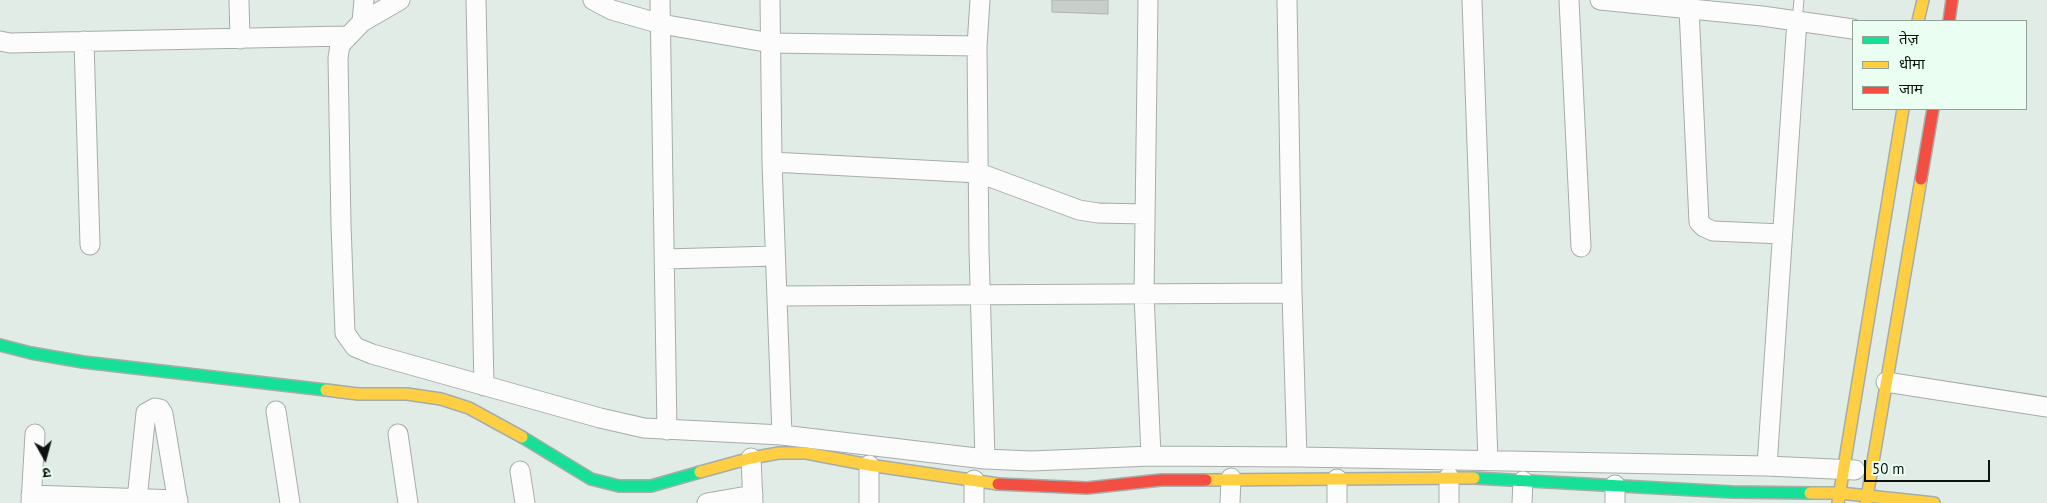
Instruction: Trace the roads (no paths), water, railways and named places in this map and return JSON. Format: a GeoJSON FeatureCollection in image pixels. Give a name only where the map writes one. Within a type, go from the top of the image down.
{"type":"FeatureCollection","features":[{"type":"Feature","properties":{"kind":"street"},"geometry":{"type":"LineString","coordinates":[[239,0],[240,39]]}},
{"type":"Feature","properties":{"kind":"street"},"geometry":{"type":"LineString","coordinates":[[362,22],[364,0]]}},
{"type":"Feature","properties":{"kind":"street"},"geometry":{"type":"LineString","coordinates":[[400,0],[362,22],[356,30],[346,36],[340,45],[338,58],[341,235],[345,333],[355,347],[372,354],[607,420],[644,428],[782,435],[985,459],[1031,461],[1151,456],[1297,457],[1767,466],[1871,472]]}},
{"type":"Feature","properties":{"kind":"street"},"geometry":{"type":"LineString","coordinates":[[476,0],[484,386]]}},
{"type":"Feature","properties":{"kind":"street"},"geometry":{"type":"LineString","coordinates":[[593,0],[612,10],[661,24],[770,43],[977,46]]}},
{"type":"Feature","properties":{"kind":"street"},"geometry":{"type":"LineString","coordinates":[[660,0],[667,430]]}},
{"type":"Feature","properties":{"kind":"street"},"geometry":{"type":"LineString","coordinates":[[770,0],[772,162],[782,435]]}},
{"type":"Feature","properties":{"kind":"street"},"geometry":{"type":"LineString","coordinates":[[980,0],[977,46],[978,173],[985,459]]}},
{"type":"Feature","properties":{"kind":"street"},"geometry":{"type":"LineString","coordinates":[[1148,0],[1144,294],[1151,456]]}},
{"type":"Feature","properties":{"kind":"street"},"geometry":{"type":"LineString","coordinates":[[1287,0],[1297,457]]}},
{"type":"Feature","properties":{"kind":"street"},"geometry":{"type":"LineString","coordinates":[[1472,0],[1488,462]]}},
{"type":"Feature","properties":{"kind":"street"},"geometry":{"type":"LineString","coordinates":[[1569,0],[1580,247]]}},
{"type":"Feature","properties":{"kind":"street"},"geometry":{"type":"LineString","coordinates":[[1600,0],[1797,20],[1852,29]]}},
{"type":"Feature","properties":{"kind":"street"},"geometry":{"type":"LineString","coordinates":[[1918,20],[1923,0]]}},
{"type":"Feature","properties":{"kind":"street"},"geometry":{"type":"LineString","coordinates":[[1949,20],[1952,0]]}},
{"type":"Feature","properties":{"kind":"street"},"geometry":{"type":"LineString","coordinates":[[1689,9],[1699,222],[1704,227],[1713,231],[1782,234]]}},
{"type":"Feature","properties":{"kind":"street"},"geometry":{"type":"LineString","coordinates":[[1767,466],[1797,20]]}},
{"type":"Feature","properties":{"kind":"street"},"geometry":{"type":"LineString","coordinates":[[0,42],[346,36]]}},
{"type":"Feature","properties":{"kind":"street"},"geometry":{"type":"LineString","coordinates":[[84,42],[90,245]]}},
{"type":"Feature","properties":{"kind":"street"},"geometry":{"type":"LineString","coordinates":[[1839,498],[1903,110]]}},
{"type":"Feature","properties":{"kind":"street"},"geometry":{"type":"LineString","coordinates":[[1867,499],[1933,110]]}},
{"type":"Feature","properties":{"kind":"street"},"geometry":{"type":"LineString","coordinates":[[772,162],[978,173],[1080,210],[1098,213],[1145,214]]}},
{"type":"Feature","properties":{"kind":"street"},"geometry":{"type":"LineString","coordinates":[[665,259],[776,256]]}},
{"type":"Feature","properties":{"kind":"street"},"geometry":{"type":"LineString","coordinates":[[777,296],[1292,293]]}},
{"type":"Feature","properties":{"kind":"street"},"geometry":{"type":"LineString","coordinates":[[0,345],[30,353],[83,362],[358,394],[407,394],[441,399],[469,408],[516,433],[591,479],[619,486],[651,486],[751,458],[779,453],[806,453],[869,465],[1086,495],[1161,480],[1230,478],[1449,478],[1523,481],[1615,494],[1839,498],[1927,503]]}},
{"type":"Feature","properties":{"kind":"street"},"geometry":{"type":"LineString","coordinates":[[1886,382],[2047,407]]}},
{"type":"Feature","properties":{"kind":"street"},"geometry":{"type":"LineString","coordinates":[[35,434],[31,499],[137,499],[178,502],[163,414],[160,409],[155,408],[146,413],[137,499]]}},
{"type":"Feature","properties":{"kind":"street"},"geometry":{"type":"LineString","coordinates":[[276,411],[290,503]]}},
{"type":"Feature","properties":{"kind":"street"},"geometry":{"type":"LineString","coordinates":[[398,434],[408,503]]}},
{"type":"Feature","properties":{"kind":"street"},"geometry":{"type":"LineString","coordinates":[[707,503],[753,499],[751,458]]}},
{"type":"Feature","properties":{"kind":"street"},"geometry":{"type":"LineString","coordinates":[[868,503],[869,465]]}},
{"type":"Feature","properties":{"kind":"street"},"geometry":{"type":"LineString","coordinates":[[520,470],[525,503]]}},
{"type":"Feature","properties":{"kind":"street"},"geometry":{"type":"LineString","coordinates":[[1230,478],[1230,503]]}},
{"type":"Feature","properties":{"kind":"street"},"geometry":{"type":"LineString","coordinates":[[1448,503],[1449,478]]}},
{"type":"Feature","properties":{"kind":"street"},"geometry":{"type":"LineString","coordinates":[[1337,479],[1337,503]]}},
{"type":"Feature","properties":{"kind":"street"},"geometry":{"type":"LineString","coordinates":[[974,480],[974,503]]}},
{"type":"Feature","properties":{"kind":"street"},"geometry":{"type":"LineString","coordinates":[[1522,503],[1523,481]]}},
{"type":"Feature","properties":{"kind":"lane"},"geometry":{"type":"LineString","coordinates":[[1797,20],[1799,0]]}}]}
